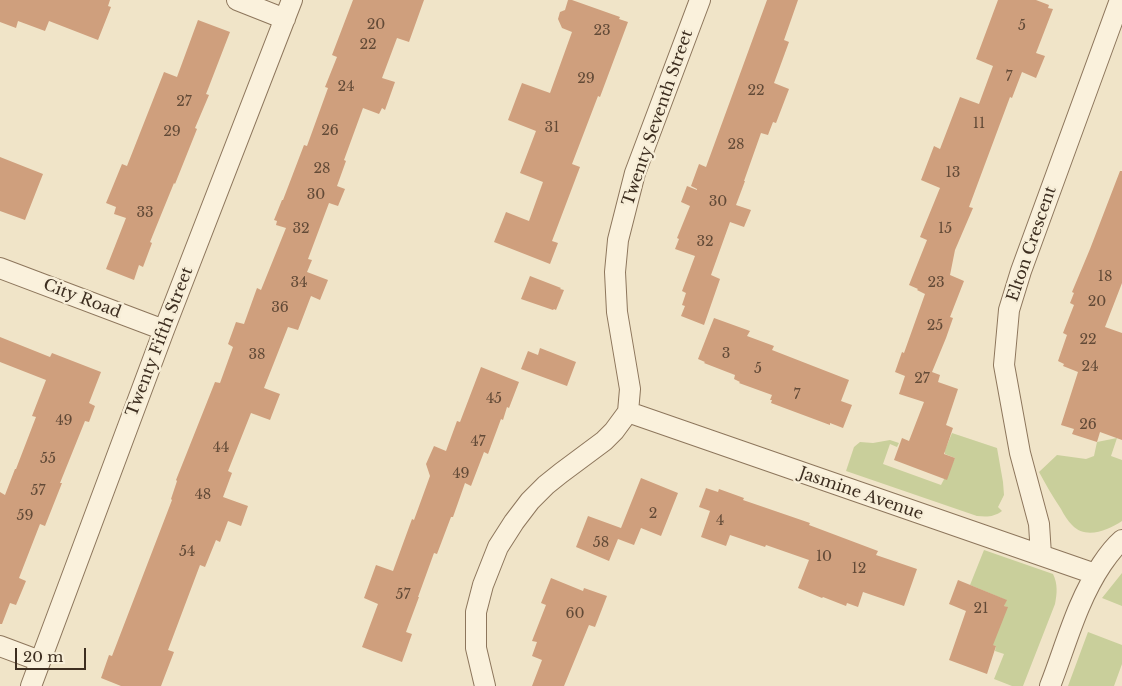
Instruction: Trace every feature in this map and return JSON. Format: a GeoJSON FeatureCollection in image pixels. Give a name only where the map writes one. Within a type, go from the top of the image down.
{"type":"FeatureCollection","features":[{"type":"Feature","properties":{"kind":"street"},"geometry":{"type":"LineString","coordinates":[[237,0],[285,19]]}},
{"type":"Feature","properties":{"kind":"street","name":"Twenty Fifth Street"},"geometry":{"type":"LineString","coordinates":[[31,686],[164,330],[292,0]]}},
{"type":"Feature","properties":{"kind":"street","name":"Twenty Seventh Street"},"geometry":{"type":"LineString","coordinates":[[628,412],[630,389],[617,312],[615,272],[618,240],[635,172],[700,0]]}},
{"type":"Feature","properties":{"kind":"street","name":"Elton Crescent"},"geometry":{"type":"LineString","coordinates":[[1041,555],[1039,524],[1020,453],[1004,365],[1009,310],[1021,271],[1120,0]]}},
{"type":"Feature","properties":{"kind":"street","name":"City Road"},"geometry":{"type":"LineString","coordinates":[[0,268],[164,330]]}},
{"type":"Feature","properties":{"kind":"street"},"geometry":{"type":"LineString","coordinates":[[485,686],[476,648],[476,612],[483,585],[498,547],[530,501],[561,473],[604,441],[628,412]]}},
{"type":"Feature","properties":{"kind":"street","name":"Jasmine Avenue"},"geometry":{"type":"LineString","coordinates":[[628,412],[1095,574]]}},
{"type":"Feature","properties":{"kind":"street"},"geometry":{"type":"LineString","coordinates":[[1050,686],[1080,604],[1095,574],[1114,546],[1122,540]]}},
{"type":"Feature","properties":{"kind":"street"},"geometry":{"type":"LineString","coordinates":[[0,646],[40,661]]}},
{"type":"Feature","properties":{"kind":"green space"},"geometry":{"type":"Polygon","coordinates":[[[952,433],[997,448],[1004,495],[998,507],[1002,511],[999,513],[990,516],[977,516],[846,471],[854,447],[860,442],[873,443],[890,440],[899,443],[897,447],[890,444],[883,464],[941,485],[955,458],[945,454],[952,433]]]}},
{"type":"Feature","properties":{"kind":"green space"},"geometry":{"type":"Polygon","coordinates":[[[1117,438],[1111,456],[1122,460],[1122,521],[1110,528],[1097,532],[1090,533],[1078,530],[1068,520],[1039,472],[1057,455],[1086,459],[1094,456],[1097,442],[1117,438]]]}},
{"type":"Feature","properties":{"kind":"green space"},"geometry":{"type":"Polygon","coordinates":[[[984,550],[1053,574],[1056,582],[1055,604],[1023,686],[1012,686],[994,679],[1004,654],[995,651],[996,646],[986,643],[1007,607],[1004,606],[1006,600],[970,585],[984,550]]]}},
{"type":"Feature","properties":{"kind":"green space"},"geometry":{"type":"Polygon","coordinates":[[[1122,573],[1122,606],[1102,598],[1122,573]]]}},
{"type":"Feature","properties":{"kind":"green space"},"geometry":{"type":"Polygon","coordinates":[[[1088,632],[1122,645],[1122,664],[1114,686],[1068,686],[1088,632]]]}},
{"type":"Feature","properties":{"kind":"building"},"geometry":{"type":"Polygon","coordinates":[[[0,0],[110,0],[108,6],[111,7],[98,40],[49,21],[45,31],[18,21],[16,28],[0,22],[0,0]]]}},
{"type":"Feature","properties":{"kind":"building"},"geometry":{"type":"Polygon","coordinates":[[[353,0],[424,0],[409,42],[397,38],[382,78],[395,82],[385,110],[382,108],[379,114],[363,108],[344,160],[346,161],[337,186],[345,189],[338,206],[329,203],[308,259],[312,260],[307,272],[328,280],[320,300],[311,296],[298,330],[288,327],[264,388],[280,394],[270,420],[251,413],[228,471],[232,473],[223,497],[248,506],[241,526],[228,521],[220,542],[216,540],[205,567],[200,565],[168,650],[174,652],[161,686],[121,686],[101,678],[109,655],[112,656],[172,500],[176,480],[215,382],[220,383],[233,347],[228,344],[236,322],[244,324],[257,288],[261,290],[286,228],[276,225],[277,221],[274,220],[304,145],[307,146],[328,88],[325,87],[337,57],[332,55],[353,0]]]}},
{"type":"Feature","properties":{"kind":"building"},"geometry":{"type":"Polygon","coordinates":[[[568,0],[620,17],[619,19],[628,22],[572,164],[580,167],[552,241],[558,243],[550,264],[494,242],[506,212],[529,221],[543,182],[520,173],[536,131],[508,120],[522,83],[550,93],[572,32],[562,28],[558,19],[560,12],[565,10],[568,0]]]}},
{"type":"Feature","properties":{"kind":"building"},"geometry":{"type":"Polygon","coordinates":[[[767,0],[798,0],[784,40],[789,42],[774,83],[789,89],[776,123],[773,122],[768,135],[761,133],[736,205],[751,210],[744,227],[730,222],[711,275],[720,279],[704,325],[681,316],[685,306],[682,305],[686,293],[682,291],[695,256],[675,249],[679,239],[677,238],[690,206],[681,202],[687,186],[697,190],[691,186],[699,164],[706,167],[767,0]]]}},
{"type":"Feature","properties":{"kind":"building"},"geometry":{"type":"Polygon","coordinates":[[[998,0],[1036,0],[1049,5],[1048,8],[1053,9],[1036,53],[1045,56],[1036,78],[1022,72],[1012,98],[1010,97],[969,207],[973,208],[955,250],[950,275],[964,281],[950,317],[953,318],[946,338],[932,372],[940,375],[938,382],[958,389],[946,425],[953,428],[944,454],[955,458],[947,480],[894,460],[902,438],[909,441],[924,402],[899,394],[905,376],[895,372],[902,352],[904,353],[925,294],[909,285],[927,240],[920,237],[940,188],[921,180],[934,146],[940,149],[960,97],[979,104],[993,66],[976,59],[998,0]]]}},
{"type":"Feature","properties":{"kind":"building"},"geometry":{"type":"Polygon","coordinates":[[[198,20],[230,32],[206,94],[209,95],[195,128],[197,129],[150,242],[152,243],[143,267],[139,265],[134,280],[106,269],[126,218],[114,214],[116,207],[106,203],[122,164],[127,166],[164,72],[177,77],[198,20]]]}},
{"type":"Feature","properties":{"kind":"building"},"geometry":{"type":"Polygon","coordinates":[[[0,157],[43,174],[25,220],[0,211],[0,157]]]}},
{"type":"Feature","properties":{"kind":"building"},"geometry":{"type":"Polygon","coordinates":[[[1120,171],[1122,171],[1122,283],[1105,327],[1122,333],[1122,440],[1100,432],[1097,442],[1072,434],[1074,429],[1061,425],[1078,372],[1063,366],[1064,364],[1058,361],[1067,335],[1063,333],[1074,305],[1070,303],[1074,293],[1072,292],[1120,171]]]}},
{"type":"Feature","properties":{"kind":"building"},"geometry":{"type":"Polygon","coordinates":[[[530,276],[564,290],[556,310],[521,299],[530,276]]]}},
{"type":"Feature","properties":{"kind":"building"},"geometry":{"type":"Polygon","coordinates":[[[714,318],[750,331],[747,336],[774,346],[772,350],[849,380],[841,401],[852,405],[843,428],[771,403],[772,395],[739,383],[734,379],[735,375],[698,359],[714,318]]]}},
{"type":"Feature","properties":{"kind":"building"},"geometry":{"type":"Polygon","coordinates":[[[0,337],[50,357],[52,353],[101,372],[89,403],[95,406],[89,422],[85,421],[45,526],[40,524],[19,578],[26,581],[16,605],[10,603],[2,624],[0,624],[0,492],[5,495],[16,469],[36,417],[32,416],[46,380],[0,362],[0,337]]]}},
{"type":"Feature","properties":{"kind":"building"},"geometry":{"type":"Polygon","coordinates":[[[540,348],[576,362],[567,386],[521,369],[528,351],[538,355],[540,348]]]}},
{"type":"Feature","properties":{"kind":"building"},"geometry":{"type":"Polygon","coordinates":[[[481,367],[519,382],[509,408],[507,407],[503,420],[501,419],[488,454],[484,452],[471,486],[465,483],[437,554],[434,553],[406,632],[412,634],[402,662],[362,647],[378,604],[364,598],[376,565],[393,571],[430,476],[426,464],[434,446],[446,451],[457,421],[460,422],[481,367]]]}},
{"type":"Feature","properties":{"kind":"building"},"geometry":{"type":"Polygon","coordinates":[[[641,478],[678,493],[661,536],[641,528],[634,545],[618,539],[609,561],[576,547],[588,516],[621,528],[641,478]]]}},
{"type":"Feature","properties":{"kind":"building"},"geometry":{"type":"Polygon","coordinates":[[[706,488],[718,492],[719,489],[744,498],[743,500],[810,523],[809,525],[878,551],[876,555],[917,569],[904,606],[863,592],[858,607],[847,603],[846,606],[822,598],[798,588],[809,560],[730,535],[726,546],[701,537],[710,511],[699,507],[706,488]]]}},
{"type":"Feature","properties":{"kind":"building"},"geometry":{"type":"Polygon","coordinates":[[[551,578],[583,591],[584,588],[607,596],[595,627],[589,625],[564,686],[532,686],[542,660],[532,656],[537,642],[532,641],[546,605],[541,603],[551,578]]]}},
{"type":"Feature","properties":{"kind":"building"},"geometry":{"type":"Polygon","coordinates":[[[958,580],[1007,600],[1004,606],[1008,607],[993,645],[996,646],[987,674],[949,660],[966,611],[949,604],[958,580]]]}}]}
